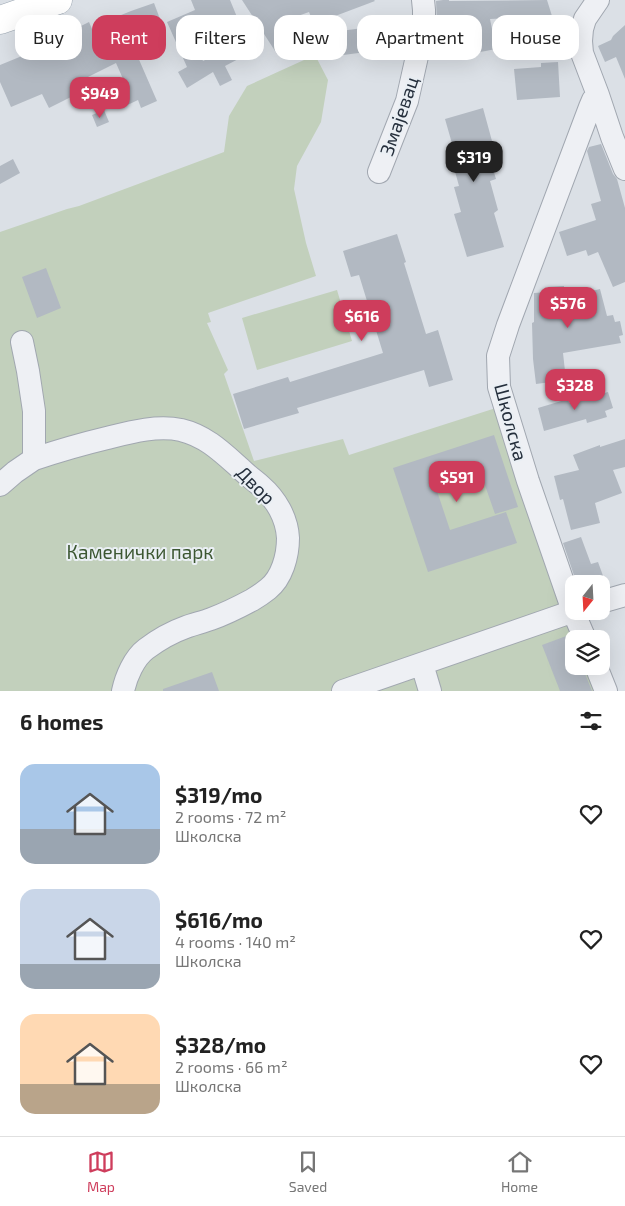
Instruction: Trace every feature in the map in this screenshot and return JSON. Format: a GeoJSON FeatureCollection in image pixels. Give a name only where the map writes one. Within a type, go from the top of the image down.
{"type":"FeatureCollection","features":[{"type":"Feature","properties":{"kind":"main road"},"geometry":{"type":"LineString","coordinates":[[0,20],[58,0]]}},
{"type":"Feature","properties":{"kind":"street","name":"Змајевац"},"geometry":{"type":"LineString","coordinates":[[379,172],[407,101],[424,25],[423,0]]}},
{"type":"Feature","properties":{"kind":"street"},"geometry":{"type":"LineString","coordinates":[[598,0],[586,18],[582,29],[582,53],[625,169]]}},
{"type":"Feature","properties":{"kind":"street","name":"Школска"},"geometry":{"type":"LineString","coordinates":[[565,586],[528,481],[499,387],[498,356],[508,324],[590,107],[598,94]]}},
{"type":"Feature","properties":{"kind":"street"},"geometry":{"type":"LineString","coordinates":[[22,342],[34,411],[34,459]]}},
{"type":"Feature","properties":{"kind":"street","name":"Двор"},"geometry":{"type":"LineString","coordinates":[[0,485],[34,459],[82,445],[160,428],[190,432],[204,438],[264,488],[276,502],[288,530],[288,546],[281,573],[268,589],[244,605],[209,620],[185,627],[144,650],[132,666],[125,681],[123,691]]}},
{"type":"Feature","properties":{"kind":"street"},"geometry":{"type":"LineString","coordinates":[[610,599],[625,595]]}},
{"type":"Feature","properties":{"kind":"street"},"geometry":{"type":"LineString","coordinates":[[343,691],[565,614]]}},
{"type":"Feature","properties":{"kind":"street"},"geometry":{"type":"LineString","coordinates":[[422,664],[430,691]]}},
{"type":"Feature","properties":{"kind":"street"},"geometry":{"type":"LineString","coordinates":[[600,675],[606,691]]}},
{"type":"Feature","properties":{"kind":"green space","name":"Каменички парк"},"geometry":{"type":"Polygon","coordinates":[[[304,60],[318,60],[328,80],[321,122],[297,166],[294,189],[306,243],[316,276],[208,313],[211,322],[207,323],[228,370],[224,374],[254,461],[343,439],[349,455],[499,407],[565,611],[565,620],[568,620],[571,630],[565,630],[565,675],[588,675],[594,691],[0,691],[0,232],[79,206],[224,152],[229,116],[247,86],[304,60]]]}},
{"type":"Feature","properties":{"kind":"green space"},"geometry":{"type":"Polygon","coordinates":[[[337,290],[352,341],[257,370],[242,318],[337,290]]]}},
{"type":"Feature","properties":{"kind":"building"},"geometry":{"type":"Polygon","coordinates":[[[191,0],[230,0],[236,15],[183,15],[195,10],[191,0]]]}},
{"type":"Feature","properties":{"kind":"building"},"geometry":{"type":"Polygon","coordinates":[[[242,0],[375,1],[338,15],[310,15],[309,12],[301,15],[274,15],[274,49],[264,34],[264,15],[252,15],[242,0]]]}},
{"type":"Feature","properties":{"kind":"building"},"geometry":{"type":"Polygon","coordinates":[[[547,0],[552,15],[492,15],[492,19],[490,19],[492,50],[482,52],[482,15],[437,15],[436,1],[547,0]]]}},
{"type":"Feature","properties":{"kind":"building"},"geometry":{"type":"Polygon","coordinates":[[[154,3],[158,15],[121,15],[154,3]]]}},
{"type":"Feature","properties":{"kind":"building"},"geometry":{"type":"Polygon","coordinates":[[[176,18],[176,42],[167,22],[176,18]]]}},
{"type":"Feature","properties":{"kind":"building"},"geometry":{"type":"Polygon","coordinates":[[[89,22],[92,29],[92,60],[139,60],[157,101],[141,108],[138,100],[121,108],[115,93],[127,88],[116,63],[86,78],[92,89],[49,108],[42,94],[11,107],[0,82],[0,65],[15,59],[82,60],[82,26],[89,22]]]}},
{"type":"Feature","properties":{"kind":"building"},"geometry":{"type":"Polygon","coordinates":[[[625,25],[625,79],[616,57],[605,62],[598,46],[611,40],[625,25]]]}},
{"type":"Feature","properties":{"kind":"building"},"geometry":{"type":"Polygon","coordinates":[[[357,29],[357,53],[347,54],[347,30],[357,29]]]}},
{"type":"Feature","properties":{"kind":"building"},"geometry":{"type":"Polygon","coordinates":[[[184,60],[236,60],[225,66],[232,80],[220,86],[213,72],[187,88],[178,72],[187,67],[184,60]]]}},
{"type":"Feature","properties":{"kind":"building"},"geometry":{"type":"Polygon","coordinates":[[[558,62],[560,97],[517,100],[514,69],[541,67],[541,63],[558,62]]]}},
{"type":"Feature","properties":{"kind":"building"},"geometry":{"type":"Polygon","coordinates":[[[483,108],[492,141],[485,143],[496,179],[490,181],[498,210],[494,213],[504,247],[467,257],[454,214],[461,212],[454,187],[459,186],[451,157],[455,154],[445,119],[483,108]]]}},
{"type":"Feature","properties":{"kind":"building"},"geometry":{"type":"Polygon","coordinates":[[[104,110],[109,122],[97,127],[92,115],[104,110]]]}},
{"type":"Feature","properties":{"kind":"building"},"geometry":{"type":"Polygon","coordinates":[[[601,144],[613,174],[617,179],[625,208],[625,282],[613,287],[598,252],[588,256],[586,250],[567,256],[559,232],[596,220],[591,204],[601,201],[587,151],[589,147],[601,144]]]}},
{"type":"Feature","properties":{"kind":"building"},"geometry":{"type":"Polygon","coordinates":[[[13,159],[20,173],[0,184],[0,166],[13,159]]]}},
{"type":"Feature","properties":{"kind":"building"},"geometry":{"type":"Polygon","coordinates":[[[397,234],[426,334],[438,330],[453,380],[429,387],[424,370],[297,408],[299,413],[244,429],[233,394],[288,377],[290,382],[383,353],[359,275],[351,277],[343,251],[397,234]]]}},
{"type":"Feature","properties":{"kind":"building"},"geometry":{"type":"Polygon","coordinates":[[[46,268],[61,308],[37,318],[22,277],[46,268]]]}},
{"type":"Feature","properties":{"kind":"building"},"geometry":{"type":"Polygon","coordinates":[[[564,286],[564,292],[568,292],[568,297],[600,289],[607,316],[613,315],[615,322],[620,321],[623,335],[619,336],[621,343],[563,353],[566,380],[536,384],[532,323],[534,322],[534,293],[548,292],[548,287],[564,286]]]}},
{"type":"Feature","properties":{"kind":"building"},"geometry":{"type":"Polygon","coordinates":[[[608,392],[613,408],[605,411],[607,417],[587,423],[586,419],[544,431],[538,408],[568,399],[569,403],[608,392]]]}},
{"type":"Feature","properties":{"kind":"building"},"geometry":{"type":"Polygon","coordinates":[[[494,435],[518,507],[495,514],[480,471],[435,485],[450,530],[506,512],[517,543],[428,572],[393,468],[494,435]]]}},
{"type":"Feature","properties":{"kind":"building"},"geometry":{"type":"Polygon","coordinates":[[[625,439],[625,467],[613,470],[622,493],[595,503],[600,523],[571,530],[563,499],[560,500],[554,476],[579,470],[573,455],[600,445],[600,447],[625,439]]]}},
{"type":"Feature","properties":{"kind":"building"},"geometry":{"type":"Polygon","coordinates":[[[581,537],[591,564],[598,562],[603,575],[574,575],[563,543],[581,537]]]}},
{"type":"Feature","properties":{"kind":"building"},"geometry":{"type":"Polygon","coordinates":[[[565,636],[565,675],[586,675],[592,691],[560,691],[542,645],[565,636]]]}},
{"type":"Feature","properties":{"kind":"building"},"geometry":{"type":"Polygon","coordinates":[[[212,672],[219,691],[163,691],[163,689],[212,672]]]}}]}
